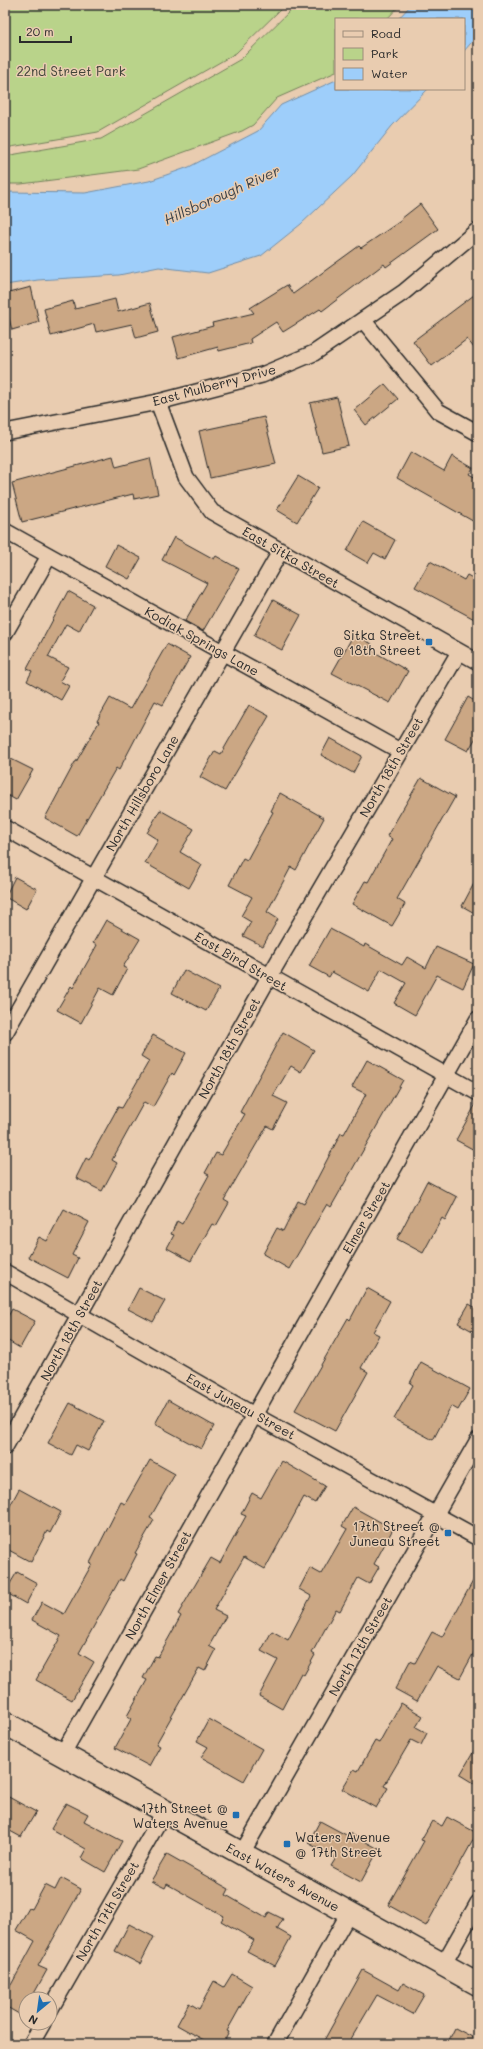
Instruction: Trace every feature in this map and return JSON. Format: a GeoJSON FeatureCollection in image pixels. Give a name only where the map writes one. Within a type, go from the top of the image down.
{"type":"FeatureCollection","features":[{"type":"Feature","properties":{"kind":"street","name":"East Mulberry Drive"},"geometry":{"type":"LineString","coordinates":[[5,432],[158,402],[262,375],[314,353],[404,292],[478,230]]}},
{"type":"Feature","properties":{"kind":"street"},"geometry":{"type":"LineString","coordinates":[[363,320],[438,411],[478,433]]}},
{"type":"Feature","properties":{"kind":"street","name":"East Sitka Street"},"geometry":{"type":"LineString","coordinates":[[158,402],[186,477],[212,512],[280,552],[478,662]]}},
{"type":"Feature","properties":{"kind":"street","name":"Kodiak Springs Lane"},"geometry":{"type":"LineString","coordinates":[[5,531],[400,751]]}},
{"type":"Feature","properties":{"kind":"street","name":"North Hillsboro Lane"},"geometry":{"type":"LineString","coordinates":[[5,1033],[280,552]]}},
{"type":"Feature","properties":{"kind":"street"},"geometry":{"type":"LineString","coordinates":[[5,633],[49,556]]}},
{"type":"Feature","properties":{"kind":"street","name":"North 18th Street"},"geometry":{"type":"LineString","coordinates":[[5,1447],[269,977],[459,652]]}},
{"type":"Feature","properties":{"kind":"street","name":"East Bird Street"},"geometry":{"type":"LineString","coordinates":[[5,828],[95,877],[269,977],[478,1093]]}},
{"type":"Feature","properties":{"kind":"street","name":"Elmer Street"},"geometry":{"type":"LineString","coordinates":[[254,1415],[478,1019]]}},
{"type":"Feature","properties":{"kind":"street","name":"East Juneau Street"},"geometry":{"type":"LineString","coordinates":[[5,1272],[254,1415],[478,1538]]}},
{"type":"Feature","properties":{"kind":"street","name":"North Elmer Street"},"geometry":{"type":"LineString","coordinates":[[62,1755],[254,1415]]}},
{"type":"Feature","properties":{"kind":"street","name":"North 17th Street"},"geometry":{"type":"LineString","coordinates":[[242,1853],[478,1440]]}},
{"type":"Feature","properties":{"kind":"street","name":"East Waters Avenue"},"geometry":{"type":"LineString","coordinates":[[5,1723],[478,1984]]}},
{"type":"Feature","properties":{"kind":"street","name":"North 17th Street"},"geometry":{"type":"LineString","coordinates":[[58,1996],[164,1812]]}},
{"type":"Feature","properties":{"kind":"street"},"geometry":{"type":"LineString","coordinates":[[443,1964],[478,1903]]}},
{"type":"Feature","properties":{"kind":"street"},"geometry":{"type":"LineString","coordinates":[[274,2044],[349,1913]]}},
{"type":"Feature","properties":{"kind":"street"},"geometry":{"type":"LineString","coordinates":[[31,2044],[38,2031]]}},
{"type":"Feature","properties":{"kind":"green space","name":"22nd Street Park"},"geometry":{"type":"Polygon","coordinates":[[[5,5],[285,5],[236,53],[98,132],[5,148],[5,5]]]}},
{"type":"Feature","properties":{"kind":"green space"},"geometry":{"type":"Polygon","coordinates":[[[296,5],[400,5],[388,18],[335,18],[335,72],[277,98],[253,125],[242,131],[138,169],[21,184],[5,184],[5,156],[101,139],[241,59],[296,5]]]}},
{"type":"Feature","properties":{"kind":"water"},"geometry":{"type":"Polygon","coordinates":[[[411,5],[478,5],[478,35],[465,50],[465,18],[399,18],[411,5]]]}},
{"type":"Feature","properties":{"kind":"water","name":"Hillsborough River"},"geometry":{"type":"Polygon","coordinates":[[[335,80],[335,90],[427,90],[392,126],[352,176],[301,224],[261,256],[208,273],[159,267],[119,275],[38,280],[5,285],[5,192],[85,193],[149,181],[189,167],[258,131],[281,105],[335,80]]]}},
{"type":"Feature","properties":{"kind":"building"},"geometry":{"type":"Polygon","coordinates":[[[420,204],[438,229],[386,267],[384,264],[322,311],[320,309],[283,332],[276,322],[250,339],[251,343],[219,351],[218,347],[179,358],[173,337],[213,326],[212,323],[254,313],[250,308],[287,285],[293,294],[359,246],[361,248],[402,220],[401,219],[420,204]]]}},
{"type":"Feature","properties":{"kind":"building"},"geometry":{"type":"Polygon","coordinates":[[[31,287],[39,322],[12,330],[5,303],[5,294],[31,287]]]}},
{"type":"Feature","properties":{"kind":"building"},"geometry":{"type":"Polygon","coordinates":[[[478,292],[478,353],[467,339],[432,366],[413,341],[478,292]]]}},
{"type":"Feature","properties":{"kind":"building"},"geometry":{"type":"Polygon","coordinates":[[[115,299],[118,312],[150,303],[158,332],[136,338],[132,324],[96,332],[94,324],[51,336],[44,309],[73,301],[75,309],[115,299]]]}},
{"type":"Feature","properties":{"kind":"building"},"geometry":{"type":"Polygon","coordinates":[[[385,384],[398,399],[366,425],[354,410],[385,384]]]}},
{"type":"Feature","properties":{"kind":"building"},"geometry":{"type":"Polygon","coordinates":[[[337,397],[349,446],[322,452],[310,403],[337,397]]]}},
{"type":"Feature","properties":{"kind":"building"},"geometry":{"type":"Polygon","coordinates":[[[264,417],[276,464],[210,478],[199,431],[264,417]]]}},
{"type":"Feature","properties":{"kind":"building"},"geometry":{"type":"Polygon","coordinates":[[[411,452],[444,471],[452,456],[473,468],[469,474],[478,479],[478,524],[397,478],[411,452]]]}},
{"type":"Feature","properties":{"kind":"building"},"geometry":{"type":"Polygon","coordinates":[[[113,456],[116,467],[150,458],[158,494],[134,499],[133,494],[22,522],[12,483],[113,456]]]}},
{"type":"Feature","properties":{"kind":"building"},"geometry":{"type":"Polygon","coordinates":[[[298,476],[318,488],[297,522],[277,510],[298,476]]]}},
{"type":"Feature","properties":{"kind":"building"},"geometry":{"type":"Polygon","coordinates":[[[363,522],[395,540],[385,559],[374,553],[368,563],[347,551],[363,522]]]}},
{"type":"Feature","properties":{"kind":"building"},"geometry":{"type":"Polygon","coordinates":[[[174,537],[214,559],[216,556],[239,569],[203,631],[185,621],[207,583],[162,560],[174,537]]]}},
{"type":"Feature","properties":{"kind":"building"},"geometry":{"type":"Polygon","coordinates":[[[116,545],[141,558],[129,579],[105,566],[116,545]]]}},
{"type":"Feature","properties":{"kind":"building"},"geometry":{"type":"Polygon","coordinates":[[[430,561],[464,580],[467,575],[478,581],[478,621],[415,587],[430,561]]]}},
{"type":"Feature","properties":{"kind":"building"},"geometry":{"type":"Polygon","coordinates":[[[68,591],[93,605],[79,631],[66,624],[48,657],[68,667],[60,681],[69,686],[61,700],[27,681],[32,671],[27,669],[68,591]]]}},
{"type":"Feature","properties":{"kind":"building"},"geometry":{"type":"Polygon","coordinates":[[[273,600],[301,615],[282,650],[254,636],[273,600]]]}},
{"type":"Feature","properties":{"kind":"building"},"geometry":{"type":"Polygon","coordinates":[[[354,634],[372,644],[369,649],[408,671],[390,703],[332,673],[354,634]]]}},
{"type":"Feature","properties":{"kind":"building"},"geometry":{"type":"Polygon","coordinates":[[[167,644],[190,657],[163,705],[155,701],[119,770],[116,768],[77,836],[45,818],[75,762],[99,722],[97,721],[110,698],[130,709],[167,644]]]}},
{"type":"Feature","properties":{"kind":"building"},"geometry":{"type":"Polygon","coordinates":[[[468,697],[478,703],[478,734],[468,751],[445,739],[468,697]]]}},
{"type":"Feature","properties":{"kind":"building"},"geometry":{"type":"Polygon","coordinates":[[[249,705],[269,716],[225,791],[200,777],[215,751],[221,754],[249,705]]]}},
{"type":"Feature","properties":{"kind":"building"},"geometry":{"type":"Polygon","coordinates":[[[330,738],[362,756],[353,773],[321,755],[330,738]]]}},
{"type":"Feature","properties":{"kind":"building"},"geometry":{"type":"Polygon","coordinates":[[[11,759],[33,770],[16,800],[5,794],[5,770],[11,759]]]}},
{"type":"Feature","properties":{"kind":"building"},"geometry":{"type":"Polygon","coordinates":[[[421,778],[455,797],[397,899],[405,904],[392,926],[352,904],[365,881],[368,882],[392,839],[387,836],[421,778]]]}},
{"type":"Feature","properties":{"kind":"building"},"geometry":{"type":"Polygon","coordinates":[[[280,793],[324,818],[296,870],[291,867],[267,912],[278,919],[263,946],[243,936],[251,922],[241,916],[252,897],[229,885],[243,858],[247,860],[273,812],[271,811],[280,793]]]}},
{"type":"Feature","properties":{"kind":"building"},"geometry":{"type":"Polygon","coordinates":[[[160,810],[194,829],[180,852],[202,865],[189,888],[145,863],[158,840],[147,833],[160,810]]]}},
{"type":"Feature","properties":{"kind":"building"},"geometry":{"type":"Polygon","coordinates":[[[478,876],[478,915],[462,906],[478,876]]]}},
{"type":"Feature","properties":{"kind":"building"},"geometry":{"type":"Polygon","coordinates":[[[15,877],[37,889],[26,909],[5,897],[15,877]]]}},
{"type":"Feature","properties":{"kind":"building"},"geometry":{"type":"Polygon","coordinates":[[[106,920],[140,939],[123,967],[127,969],[113,995],[100,988],[81,1023],[57,1010],[71,986],[73,988],[97,945],[93,943],[106,920]]]}},
{"type":"Feature","properties":{"kind":"building"},"geometry":{"type":"Polygon","coordinates":[[[330,929],[364,947],[365,944],[402,965],[407,957],[426,968],[436,947],[474,964],[463,988],[437,975],[415,1015],[394,1003],[406,983],[381,969],[369,992],[332,972],[329,977],[309,966],[330,929]]]}},
{"type":"Feature","properties":{"kind":"building"},"geometry":{"type":"Polygon","coordinates":[[[184,970],[219,989],[206,1011],[172,993],[184,970]]]}},
{"type":"Feature","properties":{"kind":"building"},"geometry":{"type":"Polygon","coordinates":[[[283,1032],[314,1050],[301,1072],[291,1066],[273,1096],[287,1103],[273,1129],[267,1126],[224,1200],[229,1203],[216,1226],[212,1224],[191,1261],[167,1248],[174,1235],[171,1234],[177,1221],[182,1224],[209,1175],[205,1173],[216,1153],[221,1155],[245,1114],[240,1112],[283,1032]]]}},
{"type":"Feature","properties":{"kind":"building"},"geometry":{"type":"Polygon","coordinates":[[[153,1035],[186,1053],[174,1075],[172,1073],[153,1107],[144,1102],[112,1160],[117,1163],[102,1191],[76,1178],[86,1158],[89,1160],[118,1107],[122,1108],[149,1061],[141,1056],[153,1035]]]}},
{"type":"Feature","properties":{"kind":"building"},"geometry":{"type":"Polygon","coordinates":[[[367,1060],[403,1080],[331,1207],[327,1204],[289,1269],[263,1254],[277,1228],[283,1231],[298,1201],[304,1204],[341,1133],[344,1134],[366,1094],[352,1087],[367,1060]]]}},
{"type":"Feature","properties":{"kind":"building"},"geometry":{"type":"Polygon","coordinates":[[[478,1102],[478,1152],[456,1140],[478,1102]]]}},
{"type":"Feature","properties":{"kind":"building"},"geometry":{"type":"Polygon","coordinates":[[[427,1181],[457,1197],[445,1220],[442,1218],[423,1253],[397,1239],[427,1181]]]}},
{"type":"Feature","properties":{"kind":"building"},"geometry":{"type":"Polygon","coordinates":[[[64,1209],[89,1222],[72,1255],[78,1258],[68,1278],[28,1257],[39,1237],[47,1241],[64,1209]]]}},
{"type":"Feature","properties":{"kind":"building"},"geometry":{"type":"Polygon","coordinates":[[[139,1288],[165,1301],[153,1322],[128,1309],[139,1288]]]}},
{"type":"Feature","properties":{"kind":"building"},"geometry":{"type":"Polygon","coordinates":[[[367,1288],[390,1301],[373,1332],[379,1335],[361,1368],[368,1372],[335,1431],[295,1410],[348,1318],[350,1320],[367,1288]]]}},
{"type":"Feature","properties":{"kind":"building"},"geometry":{"type":"Polygon","coordinates":[[[469,1304],[478,1309],[478,1334],[458,1323],[469,1304]]]}},
{"type":"Feature","properties":{"kind":"building"},"geometry":{"type":"Polygon","coordinates":[[[12,1309],[35,1321],[20,1348],[5,1339],[5,1322],[12,1309]]]}},
{"type":"Feature","properties":{"kind":"building"},"geometry":{"type":"Polygon","coordinates":[[[421,1362],[470,1389],[458,1410],[451,1406],[433,1440],[394,1419],[413,1385],[410,1383],[421,1362]]]}},
{"type":"Feature","properties":{"kind":"building"},"geometry":{"type":"Polygon","coordinates":[[[168,1400],[214,1426],[201,1449],[155,1424],[168,1400]]]}},
{"type":"Feature","properties":{"kind":"building"},"geometry":{"type":"Polygon","coordinates":[[[70,1403],[104,1421],[88,1451],[76,1445],[71,1455],[48,1443],[70,1403]]]}},
{"type":"Feature","properties":{"kind":"building"},"geometry":{"type":"Polygon","coordinates":[[[150,1460],[175,1474],[150,1518],[154,1520],[135,1553],[137,1554],[123,1581],[120,1579],[79,1653],[94,1662],[72,1700],[36,1680],[61,1636],[32,1620],[42,1602],[64,1614],[92,1564],[90,1563],[121,1502],[125,1504],[150,1460]]]}},
{"type":"Feature","properties":{"kind":"building"},"geometry":{"type":"Polygon","coordinates":[[[282,1461],[325,1486],[315,1503],[304,1497],[265,1569],[244,1557],[214,1610],[226,1616],[209,1646],[216,1650],[205,1671],[199,1668],[156,1744],[160,1746],[149,1766],[115,1748],[131,1719],[127,1716],[147,1680],[143,1678],[155,1656],[158,1657],[181,1616],[178,1614],[211,1558],[220,1563],[246,1516],[241,1514],[252,1493],[261,1498],[282,1461]]]}},
{"type":"Feature","properties":{"kind":"building"},"geometry":{"type":"Polygon","coordinates":[[[19,1489],[61,1512],[50,1533],[47,1531],[31,1562],[5,1548],[5,1515],[19,1489]]]}},
{"type":"Feature","properties":{"kind":"building"},"geometry":{"type":"Polygon","coordinates":[[[353,1507],[393,1529],[374,1564],[379,1567],[369,1584],[358,1578],[340,1611],[336,1609],[312,1653],[315,1655],[304,1675],[301,1673],[282,1709],[259,1696],[278,1660],[261,1651],[272,1631],[288,1640],[311,1596],[299,1589],[310,1568],[321,1574],[347,1529],[342,1526],[353,1507]]]}},
{"type":"Feature","properties":{"kind":"building"},"geometry":{"type":"Polygon","coordinates":[[[17,1572],[37,1583],[26,1604],[5,1592],[17,1572]]]}},
{"type":"Feature","properties":{"kind":"building"},"geometry":{"type":"Polygon","coordinates":[[[478,1572],[478,1645],[460,1678],[437,1666],[417,1701],[395,1689],[410,1661],[415,1663],[432,1632],[442,1637],[478,1572]]]}},
{"type":"Feature","properties":{"kind":"building"},"geometry":{"type":"Polygon","coordinates":[[[401,1703],[423,1716],[416,1727],[427,1733],[421,1745],[411,1740],[384,1786],[388,1788],[376,1808],[342,1789],[354,1769],[358,1771],[375,1741],[379,1743],[401,1703]]]}},
{"type":"Feature","properties":{"kind":"building"},"geometry":{"type":"Polygon","coordinates":[[[209,1719],[262,1749],[244,1781],[201,1757],[208,1747],[197,1741],[209,1719]]]}},
{"type":"Feature","properties":{"kind":"building"},"geometry":{"type":"Polygon","coordinates":[[[478,1744],[478,1786],[460,1775],[478,1744]]]}},
{"type":"Feature","properties":{"kind":"building"},"geometry":{"type":"Polygon","coordinates":[[[5,1795],[36,1812],[21,1837],[10,1831],[5,1831],[5,1795]]]}},
{"type":"Feature","properties":{"kind":"building"},"geometry":{"type":"Polygon","coordinates":[[[66,1803],[88,1814],[84,1821],[122,1841],[105,1872],[81,1858],[86,1849],[51,1829],[66,1803]]]}},
{"type":"Feature","properties":{"kind":"building"},"geometry":{"type":"Polygon","coordinates":[[[447,1817],[477,1833],[426,1926],[388,1905],[424,1841],[421,1840],[432,1821],[442,1826],[447,1817]]]}},
{"type":"Feature","properties":{"kind":"building"},"geometry":{"type":"Polygon","coordinates":[[[320,1821],[348,1836],[349,1833],[379,1849],[361,1882],[331,1866],[336,1858],[308,1843],[320,1821]]]}},
{"type":"Feature","properties":{"kind":"building"},"geometry":{"type":"Polygon","coordinates":[[[167,1854],[229,1889],[226,1895],[266,1918],[269,1912],[283,1919],[277,1929],[291,1937],[275,1966],[247,1951],[254,1940],[221,1921],[224,1916],[167,1884],[165,1888],[151,1881],[167,1854]]]}},
{"type":"Feature","properties":{"kind":"building"},"geometry":{"type":"Polygon","coordinates":[[[61,1878],[81,1889],[38,1966],[47,1970],[35,1991],[18,1991],[18,2013],[5,2006],[5,1981],[11,1985],[35,1941],[16,1930],[29,1908],[32,1909],[45,1885],[55,1890],[61,1878]]]}},
{"type":"Feature","properties":{"kind":"building"},"geometry":{"type":"Polygon","coordinates":[[[129,1924],[154,1937],[140,1964],[115,1951],[129,1924]]]}},
{"type":"Feature","properties":{"kind":"building"},"geometry":{"type":"Polygon","coordinates":[[[363,1970],[399,1990],[403,1983],[424,1995],[413,2014],[377,1995],[348,2044],[322,2044],[363,1970]]]}},
{"type":"Feature","properties":{"kind":"building"},"geometry":{"type":"Polygon","coordinates":[[[232,1974],[252,1986],[227,2031],[229,2032],[223,2044],[211,2044],[177,2025],[189,2003],[199,2009],[214,1981],[224,1987],[232,1974]]]}},
{"type":"Feature","properties":{"kind":"building"},"geometry":{"type":"Polygon","coordinates":[[[455,2028],[478,2040],[478,2044],[447,2044],[455,2028]]]}},
{"type":"Feature","properties":{"kind":"place","name":"Sitka Street @ 18th Street"},"geometry":{"type":"Point","coordinates":[429,642]}},
{"type":"Feature","properties":{"kind":"place","name":"17th Street @ Juneau Street"},"geometry":{"type":"Point","coordinates":[448,1533]}},
{"type":"Feature","properties":{"kind":"place","name":"17th Street @ Waters Avenue"},"geometry":{"type":"Point","coordinates":[236,1815]}},
{"type":"Feature","properties":{"kind":"place","name":"Waters Avenue @ 17th Street"},"geometry":{"type":"Point","coordinates":[287,1844]}}]}
